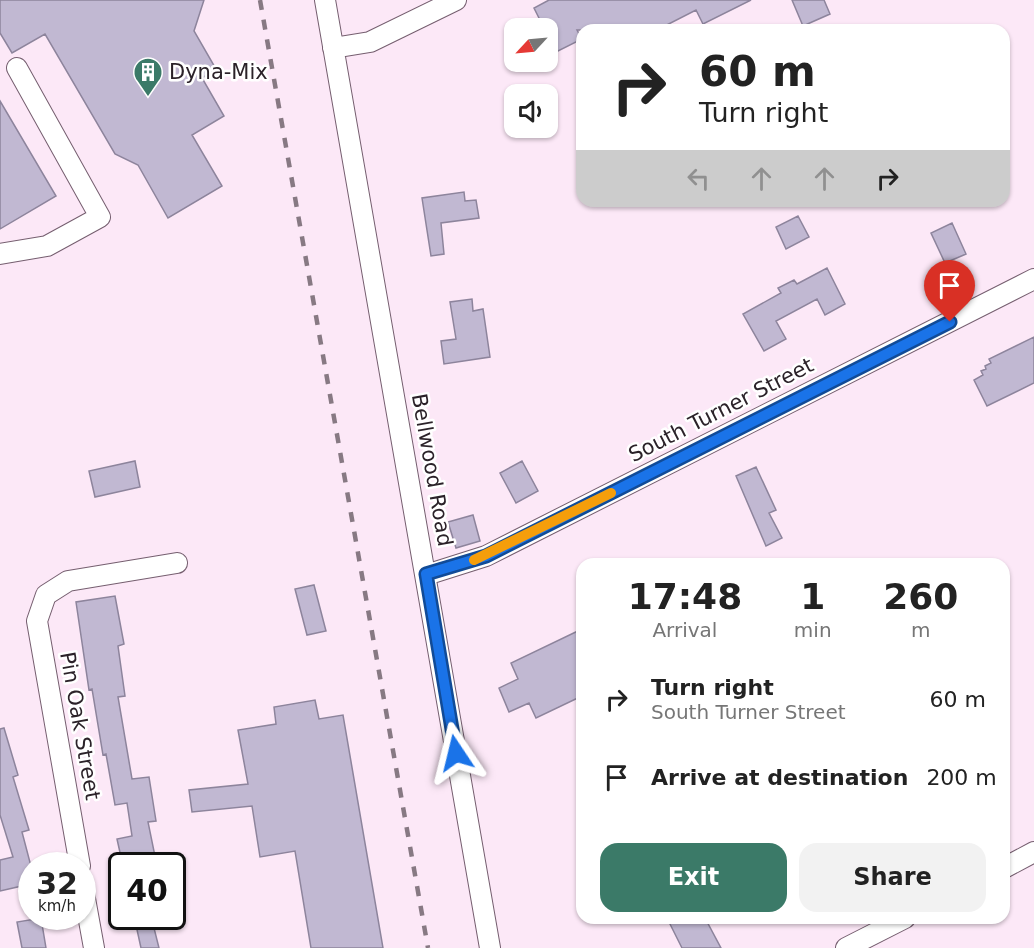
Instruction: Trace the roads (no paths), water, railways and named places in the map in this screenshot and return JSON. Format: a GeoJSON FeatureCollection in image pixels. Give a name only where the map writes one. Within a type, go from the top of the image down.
{"type":"FeatureCollection","features":[{"type":"Feature","properties":{"kind":"street","name":"Bellwood Road"},"geometry":{"type":"LineString","coordinates":[[325,0],[490,948]]}},
{"type":"Feature","properties":{"kind":"street"},"geometry":{"type":"LineString","coordinates":[[333,48],[370,42],[456,0]]}},
{"type":"Feature","properties":{"kind":"street"},"geometry":{"type":"LineString","coordinates":[[0,254],[47,246],[100,218],[17,69]]}},
{"type":"Feature","properties":{"kind":"street","name":"South Turner Street"},"geometry":{"type":"LineString","coordinates":[[426,574],[486,556],[1034,279]]}},
{"type":"Feature","properties":{"kind":"street","name":"Pin Oak Street"},"geometry":{"type":"LineString","coordinates":[[78,852],[37,621],[46,595],[68,581],[177,563]]}},
{"type":"Feature","properties":{"kind":"street"},"geometry":{"type":"LineString","coordinates":[[1010,865],[1034,852]]}},
{"type":"Feature","properties":{"kind":"street"},"geometry":{"type":"LineString","coordinates":[[846,948],[893,924]]}},
{"type":"Feature","properties":{"kind":"street"},"geometry":{"type":"LineString","coordinates":[[91,930],[94,948]]}},
{"type":"Feature","properties":{"kind":"railway"},"geometry":{"type":"LineString","coordinates":[[260,0],[428,948]]}},
{"type":"Feature","properties":{"kind":"place","name":"Dyna-Mix"},"geometry":{"type":"Point","coordinates":[148,98]}}]}
